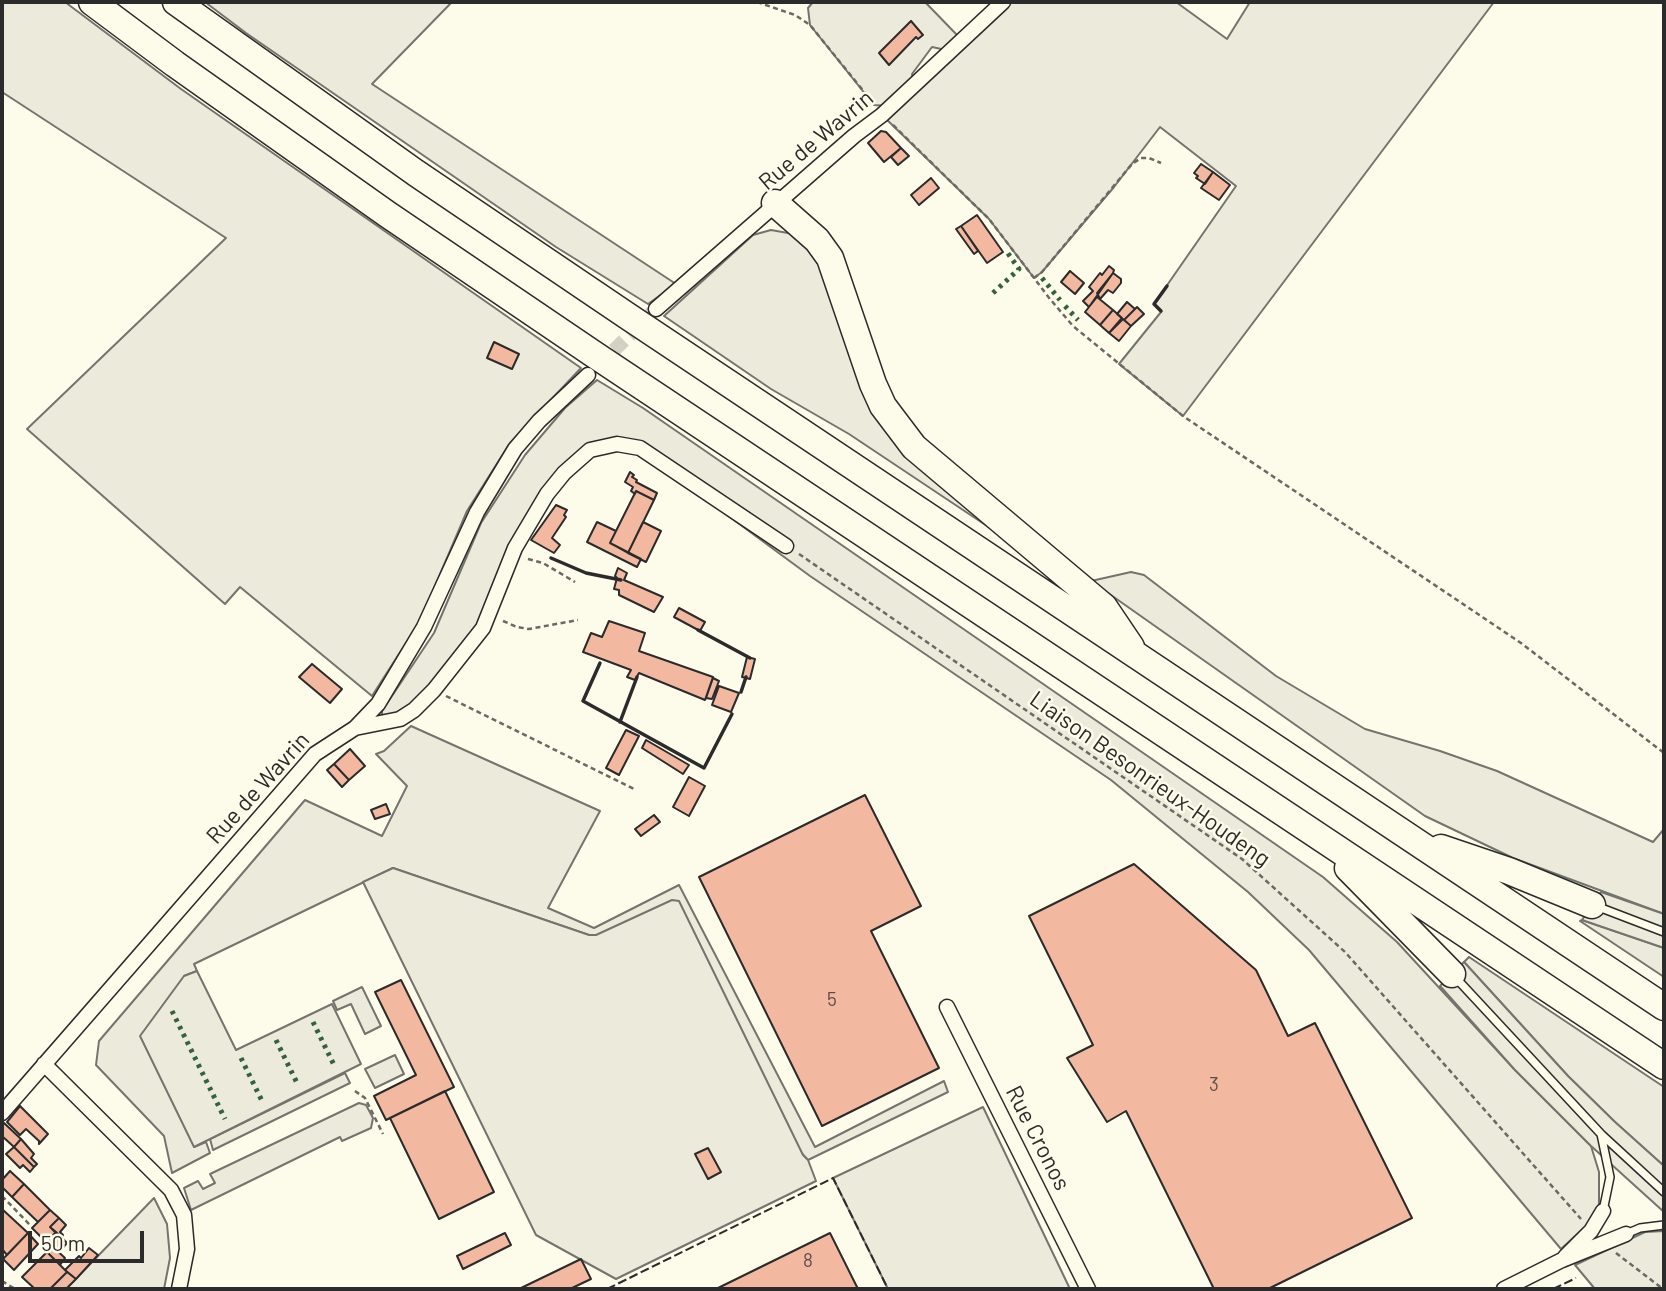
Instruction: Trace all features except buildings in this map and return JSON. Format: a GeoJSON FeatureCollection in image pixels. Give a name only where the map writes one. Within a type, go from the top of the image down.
{"type":"FeatureCollection","features":[{"type":"Feature","properties":{"kind":"highway"},"geometry":{"type":"LineString","coordinates":[[92,2],[354,190],[595,355],[1664,1066]]}},
{"type":"Feature","properties":{"kind":"highway"},"geometry":{"type":"LineString","coordinates":[[176,2],[482,218],[1664,1007]]}},
{"type":"Feature","properties":{"kind":"highway"},"geometry":{"type":"LineString","coordinates":[[775,204],[817,240],[830,258],[873,384],[883,406],[914,447],[1104,607],[1138,657]]}},
{"type":"Feature","properties":{"kind":"highway"},"geometry":{"type":"LineString","coordinates":[[1406,836],[1509,871],[1592,905]]}},
{"type":"Feature","properties":{"kind":"highway"},"geometry":{"type":"LineString","coordinates":[[1321,838],[1371,893],[1452,974]]}},
{"type":"Feature","properties":{"kind":"street","name":"Rue de Wavrin"},"geometry":{"type":"LineString","coordinates":[[656,309],[854,136],[883,115],[1003,2]]}},
{"type":"Feature","properties":{"kind":"street","name":"Rue de Wavrin"},"geometry":{"type":"LineString","coordinates":[[2,1113],[315,754],[355,728],[379,704],[424,627],[477,512],[515,449],[539,421],[588,375]]}},
{"type":"Feature","properties":{"kind":"street"},"geometry":{"type":"LineString","coordinates":[[355,728],[400,719],[414,710],[434,690],[483,628],[507,567],[529,522],[564,473],[590,450],[617,444],[640,448],[786,546]]}},
{"type":"Feature","properties":{"kind":"street","name":"Rue Cronos"},"geometry":{"type":"LineString","coordinates":[[947,1007],[1088,1289]]}},
{"type":"Feature","properties":{"kind":"street"},"geometry":{"type":"LineString","coordinates":[[44,1064],[171,1190],[184,1215],[187,1249],[179,1289]]}},
{"type":"Feature","properties":{"kind":"street"},"geometry":{"type":"LineString","coordinates":[[1562,1261],[1591,1231],[1603,1211]]}},
{"type":"Feature","properties":{"kind":"street"},"geometry":{"type":"LineString","coordinates":[[1504,1289],[1626,1234]]}},
{"type":"Feature","properties":{"kind":"lane"},"geometry":{"type":"LineString","coordinates":[[1592,905],[1664,932]]}},
{"type":"Feature","properties":{"kind":"lane"},"geometry":{"type":"LineString","coordinates":[[1452,974],[1601,1133],[1664,1192]]}},
{"type":"Feature","properties":{"kind":"lane"},"geometry":{"type":"LineString","coordinates":[[1601,1133],[1609,1177],[1603,1211]]}},
{"type":"Feature","properties":{"kind":"lane"},"geometry":{"type":"LineString","coordinates":[[1626,1234],[1640,1228],[1664,1225]]}},
{"type":"Feature","properties":{"kind":"path"},"geometry":{"type":"LineString","coordinates":[[757,2],[795,15],[810,26],[883,115],[989,219],[1073,326],[1182,416],[1504,630],[1664,753]]}},
{"type":"Feature","properties":{"kind":"path"},"geometry":{"type":"LineString","coordinates":[[1034,278],[1132,164],[1142,158],[1161,163]]}},
{"type":"Feature","properties":{"kind":"path","name":"Liaison Besonrieux-Houdeng"},"geometry":{"type":"LineString","coordinates":[[786,546],[1242,859],[1345,952],[1591,1231]]}},
{"type":"Feature","properties":{"kind":"path"},"geometry":{"type":"LineString","coordinates":[[507,567],[526,559],[534,560],[575,582]]}},
{"type":"Feature","properties":{"kind":"path"},"geometry":{"type":"LineString","coordinates":[[489,616],[529,629],[578,620]]}},
{"type":"Feature","properties":{"kind":"path"},"geometry":{"type":"LineString","coordinates":[[434,690],[634,789]]}},
{"type":"Feature","properties":{"kind":"path"},"geometry":{"type":"LineString","coordinates":[[355,1091],[365,1098],[383,1134]]}},
{"type":"Feature","properties":{"kind":"path"},"geometry":{"type":"LineString","coordinates":[[2,1196],[30,1225]]}},
{"type":"Feature","properties":{"kind":"path"},"geometry":{"type":"LineString","coordinates":[[1604,1244],[1663,1289]]}},
{"type":"Feature","properties":{"kind":"path"},"geometry":{"type":"LineString","coordinates":[[2,1281],[15,1289]]}},
{"type":"Feature","properties":{"kind":"shaded area"},"geometry":{"type":"Polygon","coordinates":[[[2,2],[65,2],[181,89],[581,368],[510,443],[467,511],[420,621],[372,696],[240,587],[225,604],[27,429],[226,238],[2,92],[2,2]]]}},
{"type":"Feature","properties":{"kind":"shaded area"},"geometry":{"type":"Polygon","coordinates":[[[205,2],[452,2],[372,84],[676,284],[648,304],[556,247],[205,2]]]}},
{"type":"Feature","properties":{"kind":"shaded area"},"geometry":{"type":"Polygon","coordinates":[[[813,2],[925,2],[958,36],[946,50],[932,47],[912,74],[913,80],[886,106],[874,105],[810,25],[808,8],[813,2]]]}},
{"type":"Feature","properties":{"kind":"shaded area"},"geometry":{"type":"Polygon","coordinates":[[[1003,2],[1176,2],[1227,39],[1250,2],[1494,2],[1183,416],[1119,364],[1161,312],[1154,304],[1236,186],[1160,127],[1114,187],[1034,278],[989,219],[882,115],[1003,2]]]}},
{"type":"Feature","properties":{"kind":"shaded area"},"geometry":{"type":"Polygon","coordinates":[[[771,230],[799,235],[819,250],[863,373],[1020,548],[849,434],[771,389],[664,316],[753,235],[771,230]]]}},
{"type":"Feature","properties":{"kind":"shaded area"},"geometry":{"type":"Polygon","coordinates":[[[597,380],[643,408],[1323,877],[1397,942],[1515,1070],[1591,1146],[1599,1172],[1599,1206],[1587,1225],[1561,1249],[1309,950],[1248,892],[1111,780],[810,576],[689,487],[634,441],[576,454],[481,622],[431,684],[411,704],[397,714],[382,719],[382,711],[434,633],[481,523],[525,455],[565,408],[597,380]]]}},
{"type":"Feature","properties":{"kind":"shaded area"},"geometry":{"type":"Polygon","coordinates":[[[1131,572],[1144,575],[1276,676],[1365,729],[1497,771],[1653,842],[1664,829],[1664,914],[1513,858],[1425,816],[1091,581],[1131,572]]]}},
{"type":"Feature","properties":{"kind":"shaded area"},"geometry":{"type":"Polygon","coordinates":[[[411,726],[600,811],[548,908],[594,928],[679,885],[815,1147],[944,1081],[948,1092],[808,1160],[596,935],[589,935],[393,868],[194,964],[197,971],[184,976],[194,1147],[206,1142],[210,1153],[172,1173],[164,1136],[96,1065],[99,1041],[305,800],[382,836],[407,786],[376,754],[384,751],[411,726]]]}},
{"type":"Feature","properties":{"kind":"shaded area"},"geometry":{"type":"Polygon","coordinates":[[[393,868],[589,935],[596,935],[672,900],[679,901],[816,1181],[616,1279],[536,1235],[363,882],[393,868]]]}},
{"type":"Feature","properties":{"kind":"shaded area"},"geometry":{"type":"Polygon","coordinates":[[[1601,892],[1664,914],[1664,948],[1582,920],[1601,892]]]}},
{"type":"Feature","properties":{"kind":"shaded area"},"geometry":{"type":"Polygon","coordinates":[[[1580,921],[1664,948],[1664,977],[1580,921]]]}},
{"type":"Feature","properties":{"kind":"shaded area"},"geometry":{"type":"Polygon","coordinates":[[[1469,957],[1664,1087],[1664,1166],[1568,1076],[1464,962],[1469,957]]]}},
{"type":"Feature","properties":{"kind":"shaded area"},"geometry":{"type":"Polygon","coordinates":[[[1464,962],[1568,1076],[1664,1166],[1664,1212],[1591,1146],[1515,1070],[1440,986],[1464,962]]]}},
{"type":"Feature","properties":{"kind":"shaded area"},"geometry":{"type":"Polygon","coordinates":[[[197,971],[236,1050],[332,1004],[361,1064],[194,1147],[140,1036],[184,976],[197,971]]]}},
{"type":"Feature","properties":{"kind":"shaded area"},"geometry":{"type":"Polygon","coordinates":[[[362,987],[381,1026],[365,1034],[351,1004],[337,1010],[333,1001],[362,987]]]}},
{"type":"Feature","properties":{"kind":"shaded area"},"geometry":{"type":"Polygon","coordinates":[[[395,1055],[404,1074],[375,1088],[365,1069],[395,1055]]]}},
{"type":"Feature","properties":{"kind":"shaded area"},"geometry":{"type":"Polygon","coordinates":[[[345,1073],[350,1083],[213,1150],[210,1139],[345,1073]]]}},
{"type":"Feature","properties":{"kind":"shaded area"},"geometry":{"type":"Polygon","coordinates":[[[359,1103],[366,1105],[373,1118],[371,1128],[342,1141],[340,1137],[191,1210],[184,1188],[198,1181],[203,1189],[215,1183],[210,1174],[359,1103]]]}},
{"type":"Feature","properties":{"kind":"shaded area"},"geometry":{"type":"Polygon","coordinates":[[[983,1107],[1070,1289],[888,1289],[833,1178],[983,1107]]]}},
{"type":"Feature","properties":{"kind":"shaded area"},"geometry":{"type":"Polygon","coordinates":[[[154,1198],[167,1224],[170,1258],[164,1289],[66,1289],[154,1198]]]}},
{"type":"Feature","properties":{"kind":"shaded area"},"geometry":{"type":"Polygon","coordinates":[[[1664,1231],[1664,1289],[1595,1289],[1575,1265],[1645,1232],[1664,1231]]]}},
{"type":"Feature","properties":{"kind":"tunnel"},"geometry":{"type":"LineString","coordinates":[[599,365],[656,309]]}},
{"type":"Feature","properties":{"kind":"hedge"},"geometry":{"type":"LineString","coordinates":[[993,293],[1019,269],[1007,252]]}},
{"type":"Feature","properties":{"kind":"hedge"},"geometry":{"type":"LineString","coordinates":[[1042,278],[1060,300]]}},
{"type":"Feature","properties":{"kind":"hedge"},"geometry":{"type":"LineString","coordinates":[[1065,306],[1078,320]]}},
{"type":"Feature","properties":{"kind":"hedge"},"geometry":{"type":"LineString","coordinates":[[172,1011],[225,1119]]}},
{"type":"Feature","properties":{"kind":"hedge"},"geometry":{"type":"LineString","coordinates":[[313,1022],[335,1067]]}},
{"type":"Feature","properties":{"kind":"hedge"},"geometry":{"type":"LineString","coordinates":[[276,1040],[298,1085]]}},
{"type":"Feature","properties":{"kind":"hedge"},"geometry":{"type":"LineString","coordinates":[[241,1058],[263,1103]]}},
{"type":"Feature","properties":{"kind":"fence"},"geometry":{"type":"LineString","coordinates":[[607,1289],[833,1178],[888,1289]]}},
{"type":"Feature","properties":{"kind":"fence"},"geometry":{"type":"LineString","coordinates":[[1553,1289],[1576,1278]]}},
{"type":"Feature","properties":{"kind":"wall"},"geometry":{"type":"LineString","coordinates":[[1161,311],[1154,304],[1167,286]]}},
{"type":"Feature","properties":{"kind":"wall"},"geometry":{"type":"LineString","coordinates":[[551,558],[586,573],[621,580]]}},
{"type":"Feature","properties":{"kind":"wall"},"geometry":{"type":"LineString","coordinates":[[698,630],[750,658]]}},
{"type":"Feature","properties":{"kind":"wall"},"geometry":{"type":"LineString","coordinates":[[600,663],[583,701],[704,768],[732,714]]}},
{"type":"Feature","properties":{"kind":"wall"},"geometry":{"type":"LineString","coordinates":[[620,722],[637,677]]}},
{"type":"Feature","properties":{"kind":"wall"},"geometry":{"type":"LineString","coordinates":[[741,692],[746,677]]}}]}
